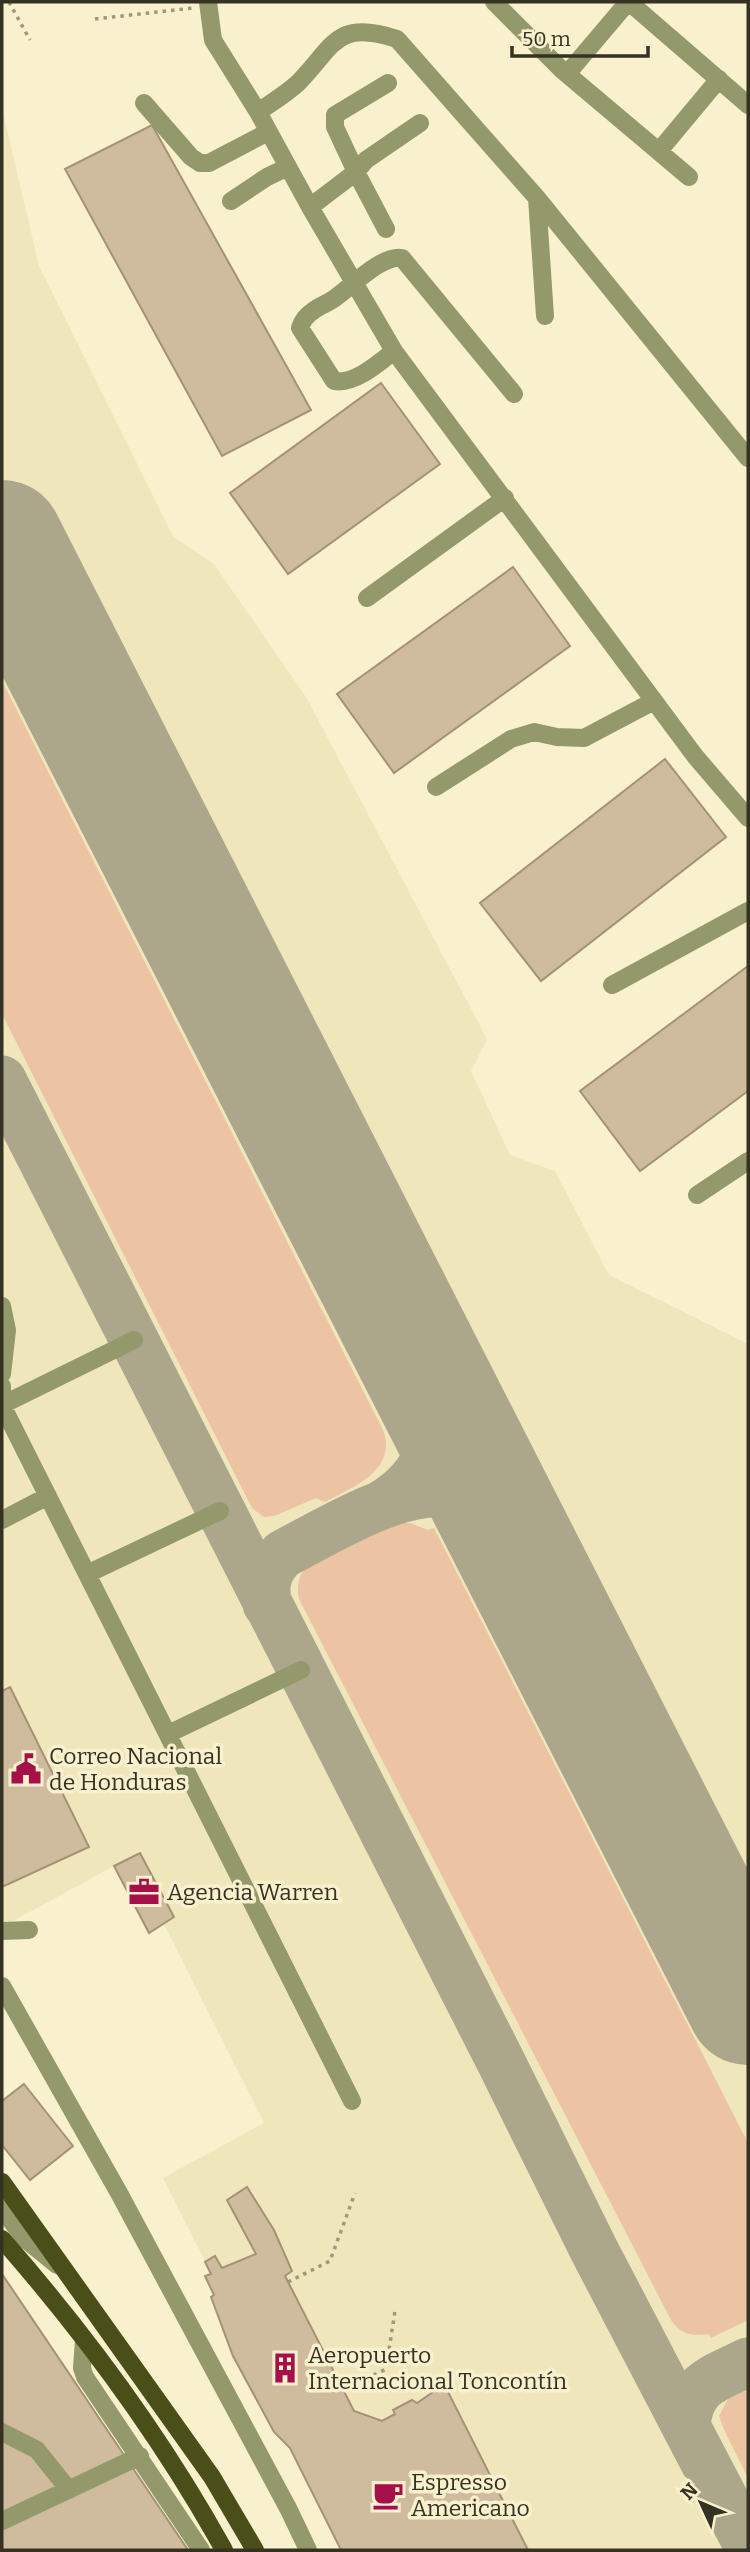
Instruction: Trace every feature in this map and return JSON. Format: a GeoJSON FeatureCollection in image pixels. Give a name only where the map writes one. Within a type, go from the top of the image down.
{"type":"FeatureCollection","features":[{"type":"Feature","properties":{"kind":"main road"},"geometry":{"type":"LineString","coordinates":[[2,2182],[212,2477],[255,2550]]}},
{"type":"Feature","properties":{"kind":"main road"},"geometry":{"type":"LineString","coordinates":[[2,2239],[45,2288],[125,2393],[190,2490],[223,2550]]}},
{"type":"Feature","properties":{"kind":"street"},"geometry":{"type":"LineString","coordinates":[[208,2],[213,40],[258,112],[394,351],[695,756],[748,818]]}},
{"type":"Feature","properties":{"kind":"street"},"geometry":{"type":"LineString","coordinates":[[494,2],[567,74],[689,177]]}},
{"type":"Feature","properties":{"kind":"street"},"geometry":{"type":"LineString","coordinates":[[567,74],[629,2],[748,105]]}},
{"type":"Feature","properties":{"kind":"street"},"geometry":{"type":"LineString","coordinates":[[258,112],[296,84],[331,44],[350,34],[372,31],[397,39],[537,198],[748,458]]}},
{"type":"Feature","properties":{"kind":"street"},"geometry":{"type":"LineString","coordinates":[[659,151],[719,79]]}},
{"type":"Feature","properties":{"kind":"street"},"geometry":{"type":"LineString","coordinates":[[386,229],[335,127],[335,115],[388,83]]}},
{"type":"Feature","properties":{"kind":"street"},"geometry":{"type":"LineString","coordinates":[[144,103],[191,157],[200,163],[209,163],[268,132]]}},
{"type":"Feature","properties":{"kind":"street"},"geometry":{"type":"LineString","coordinates":[[310,207],[356,172],[366,160],[420,123]]}},
{"type":"Feature","properties":{"kind":"street"},"geometry":{"type":"LineString","coordinates":[[231,201],[267,177],[288,167]]}},
{"type":"Feature","properties":{"kind":"street"},"geometry":{"type":"LineString","coordinates":[[537,198],[545,316]]}},
{"type":"Feature","properties":{"kind":"street"},"geometry":{"type":"LineString","coordinates":[[394,351],[373,368],[341,382],[334,381],[300,328],[313,311],[371,270],[395,257],[402,258],[514,394]]}},
{"type":"Feature","properties":{"kind":"street"},"geometry":{"type":"LineString","coordinates":[[368,598],[505,498]]}},
{"type":"Feature","properties":{"kind":"street"},"geometry":{"type":"LineString","coordinates":[[436,787],[511,739],[534,732],[557,737],[584,738],[654,701]]}},
{"type":"Feature","properties":{"kind":"street"},"geometry":{"type":"LineString","coordinates":[[612,985],[748,911]]}},
{"type":"Feature","properties":{"kind":"street"},"geometry":{"type":"LineString","coordinates":[[696,1195],[748,1161]]}},
{"type":"Feature","properties":{"kind":"street"},"geometry":{"type":"LineString","coordinates":[[2,1306],[7,1330],[2,1374]]}},
{"type":"Feature","properties":{"kind":"street"},"geometry":{"type":"LineString","coordinates":[[2,1405],[134,1340]]}},
{"type":"Feature","properties":{"kind":"street"},"geometry":{"type":"LineString","coordinates":[[2,1386],[2,1405],[352,2101]]}},
{"type":"Feature","properties":{"kind":"street"},"geometry":{"type":"LineString","coordinates":[[2,1520],[48,1496]]}},
{"type":"Feature","properties":{"kind":"street"},"geometry":{"type":"LineString","coordinates":[[87,1574],[220,1511]]}},
{"type":"Feature","properties":{"kind":"street"},"geometry":{"type":"LineString","coordinates":[[168,1734],[301,1670]]}},
{"type":"Feature","properties":{"kind":"street"},"geometry":{"type":"LineString","coordinates":[[2,1931],[29,1930]]}},
{"type":"Feature","properties":{"kind":"street"},"geometry":{"type":"LineString","coordinates":[[2,1986],[119,2193],[289,2510],[307,2550]]}},
{"type":"Feature","properties":{"kind":"street"},"geometry":{"type":"LineString","coordinates":[[2,2209],[25,2239],[68,2274]]}},
{"type":"Feature","properties":{"kind":"street"},"geometry":{"type":"LineString","coordinates":[[84,2340],[82,2368],[85,2377],[201,2550]]}},
{"type":"Feature","properties":{"kind":"street"},"geometry":{"type":"LineString","coordinates":[[2,2432],[37,2450],[69,2490]]}},
{"type":"Feature","properties":{"kind":"street"},"geometry":{"type":"LineString","coordinates":[[2,2521],[140,2456]]}},
{"type":"Feature","properties":{"kind":"path"},"geometry":{"type":"LineString","coordinates":[[9,2],[30,40]]}},
{"type":"Feature","properties":{"kind":"path"},"geometry":{"type":"LineString","coordinates":[[94,19],[194,8],[193,2]]}},
{"type":"Feature","properties":{"kind":"path"},"geometry":{"type":"LineString","coordinates":[[288,2282],[330,2261],[355,2193]]}},
{"type":"Feature","properties":{"kind":"path"},"geometry":{"type":"LineString","coordinates":[[343,2390],[386,2369],[395,2311]]}},
{"type":"Feature","properties":{"kind":"shaded area","name":"Aeropuerto Internacional Toncontín"},"geometry":{"type":"Polygon","coordinates":[[[2,108],[39,266],[173,536],[214,564],[306,697],[487,1039],[471,1071],[510,1155],[555,1171],[609,1275],[748,1344],[748,2550],[341,2550],[290,2448],[274,2432],[233,2356],[211,2297],[214,2295],[205,2276],[211,2273],[163,2178],[264,2123],[164,1924],[149,1933],[114,1866],[2,1927],[2,108]]]}},
{"type":"Feature","properties":{"kind":"shaded area"},"geometry":{"type":"Polygon","coordinates":[[[2,681],[383,1430],[386,1444],[379,1466],[360,1483],[325,1502],[316,1498],[274,1516],[264,1517],[252,1508],[2,1014],[2,681]]]}},
{"type":"Feature","properties":{"kind":"shaded area"},"geometry":{"type":"Polygon","coordinates":[[[399,1522],[428,1530],[434,1528],[748,2143],[748,2320],[711,2338],[709,2334],[692,2335],[682,2331],[671,2320],[299,1599],[299,1580],[309,1564],[353,1540],[399,1522]]]}},
{"type":"Feature","properties":{"kind":"shaded area"},"geometry":{"type":"Polygon","coordinates":[[[748,2383],[748,2478],[719,2416],[728,2399],[748,2383]]]}},
{"type":"Feature","properties":{"kind":"building"},"geometry":{"type":"Polygon","coordinates":[[[152,125],[311,410],[222,456],[65,169],[152,125]]]}},
{"type":"Feature","properties":{"kind":"building"},"geometry":{"type":"Polygon","coordinates":[[[381,383],[440,464],[288,574],[230,493],[381,383]]]}},
{"type":"Feature","properties":{"kind":"building"},"geometry":{"type":"Polygon","coordinates":[[[513,567],[570,646],[394,773],[337,694],[513,567]]]}},
{"type":"Feature","properties":{"kind":"building"},"geometry":{"type":"Polygon","coordinates":[[[665,759],[726,837],[541,981],[480,903],[665,759]]]}},
{"type":"Feature","properties":{"kind":"building"},"geometry":{"type":"Polygon","coordinates":[[[748,966],[748,1091],[640,1171],[580,1091],[748,966]]]}},
{"type":"Feature","properties":{"kind":"building","name":"Correo Nacional de Honduras"},"geometry":{"type":"Polygon","coordinates":[[[10,1687],[89,1847],[2,1887],[2,1691],[10,1687]]]}},
{"type":"Feature","properties":{"kind":"building","name":"Agencia Warren"},"geometry":{"type":"Polygon","coordinates":[[[140,1853],[174,1917],[149,1933],[114,1866],[140,1853]]]}},
{"type":"Feature","properties":{"kind":"building"},"geometry":{"type":"Polygon","coordinates":[[[24,2084],[73,2146],[30,2180],[2,2145],[2,2101],[24,2084]]]}},
{"type":"Feature","properties":{"kind":"building","name":"Aeropuerto Internacional Toncontín"},"geometry":{"type":"Polygon","coordinates":[[[247,2187],[274,2230],[292,2271],[285,2276],[354,2411],[382,2421],[395,2414],[393,2410],[412,2400],[417,2403],[433,2392],[430,2386],[442,2380],[528,2550],[341,2550],[290,2448],[274,2432],[233,2356],[211,2297],[214,2295],[205,2276],[211,2274],[205,2262],[215,2256],[222,2268],[256,2254],[227,2200],[247,2187]]]}},
{"type":"Feature","properties":{"kind":"building"},"geometry":{"type":"Polygon","coordinates":[[[2,2274],[188,2550],[2,2550],[2,2274]]]}},
{"type":"Feature","properties":{"kind":"taxiway"},"geometry":{"type":"LineString","coordinates":[[2,566],[20,577]]}},
{"type":"Feature","properties":{"kind":"taxiway"},"geometry":{"type":"LineString","coordinates":[[2,1080],[594,2250],[748,2545]]}},
{"type":"Feature","properties":{"kind":"taxiway"},"geometry":{"type":"LineString","coordinates":[[383,1504],[412,1480],[428,1453],[433,1422],[432,1384]]}},
{"type":"Feature","properties":{"kind":"taxiway"},"geometry":{"type":"LineString","coordinates":[[267,1604],[268,1576],[283,1554],[343,1522],[410,1496],[432,1493],[461,1496],[475,1503],[506,1529]]}},
{"type":"Feature","properties":{"kind":"taxiway"},"geometry":{"type":"LineString","coordinates":[[686,2425],[688,2411],[698,2391],[714,2378],[748,2362]]}},
{"type":"Feature","properties":{"kind":"runway"},"geometry":{"type":"LineString","coordinates":[[2,541],[748,2004]]}},
{"type":"Feature","properties":{"kind":"place","name":"Correo Nacional de Honduras"},"geometry":{"type":"Point","coordinates":[26,1769]}},
{"type":"Feature","properties":{"kind":"place","name":"Agencia Warren"},"geometry":{"type":"Point","coordinates":[144,1892]}},
{"type":"Feature","properties":{"kind":"place","name":"Aeropuerto Internacional Toncontín"},"geometry":{"type":"Point","coordinates":[285,2368]}},
{"type":"Feature","properties":{"kind":"place","name":"Espresso Americano"},"geometry":{"type":"Point","coordinates":[388,2495]}}]}
